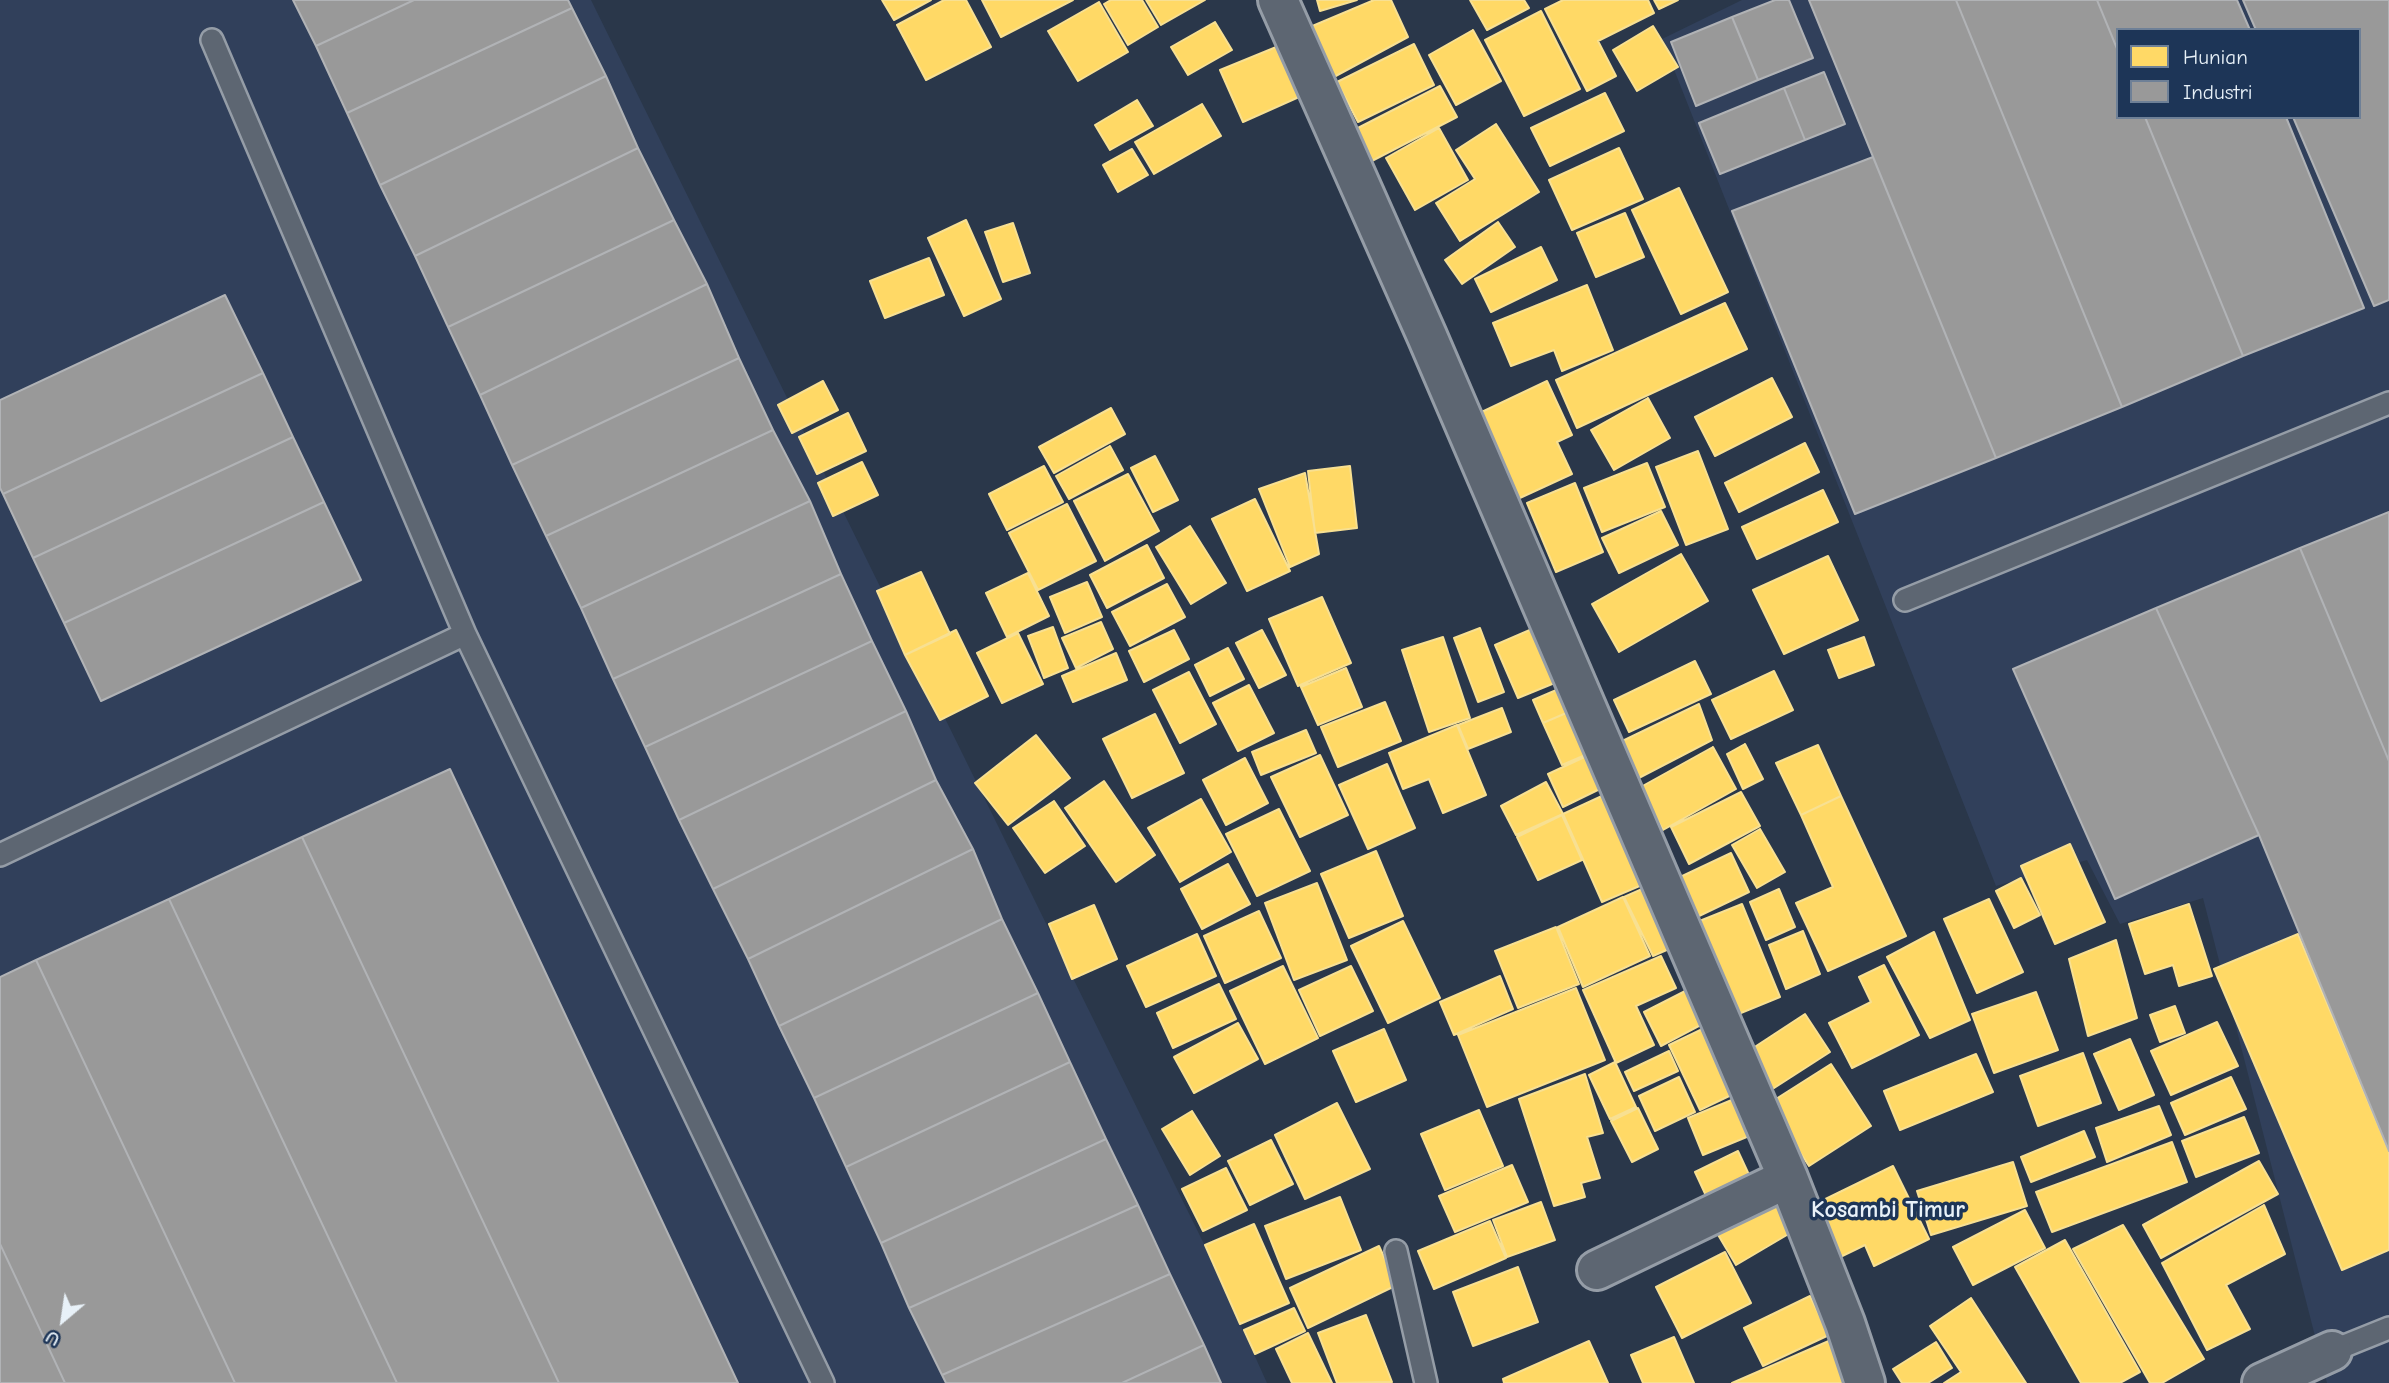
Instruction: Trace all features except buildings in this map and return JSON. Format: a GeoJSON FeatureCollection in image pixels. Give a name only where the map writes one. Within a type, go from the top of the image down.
{"type":"FeatureCollection","features":[{"type":"Feature","properties":{"kind":"street"},"geometry":{"type":"LineString","coordinates":[[1278,0],[1427,337],[1788,1178],[1865,1383]]}},
{"type":"Feature","properties":{"kind":"street"},"geometry":{"type":"LineString","coordinates":[[1597,1270],[1788,1178]]}},
{"type":"Feature","properties":{"kind":"street"},"geometry":{"type":"LineString","coordinates":[[2262,1383],[2332,1351]]}},
{"type":"Feature","properties":{"kind":"lane"},"geometry":{"type":"LineString","coordinates":[[212,40],[465,634],[823,1383]]}},
{"type":"Feature","properties":{"kind":"lane"},"geometry":{"type":"LineString","coordinates":[[1905,600],[2389,403]]}},
{"type":"Feature","properties":{"kind":"lane"},"geometry":{"type":"LineString","coordinates":[[0,855],[465,634]]}},
{"type":"Feature","properties":{"kind":"lane"},"geometry":{"type":"LineString","coordinates":[[1396,1251],[1426,1383]]}},
{"type":"Feature","properties":{"kind":"lane"},"geometry":{"type":"LineString","coordinates":[[2332,1351],[2389,1328]]}},
{"type":"Feature","properties":{"kind":"shaded area"},"geometry":{"type":"Polygon","coordinates":[[[0,0],[591,0],[1205,1246],[1267,1383],[0,1383],[0,0]]]}},
{"type":"Feature","properties":{"kind":"shaded area"},"geometry":{"type":"Polygon","coordinates":[[[1742,0],[2389,0],[2389,1383],[2327,1383],[2203,898],[2120,924],[2087,860],[1996,886],[1662,39],[1742,0]]]}},
{"type":"Feature","properties":{"kind":"district","name":"Kosambi Timur"},"geometry":{"type":"Point","coordinates":[1888,1210]}}]}
